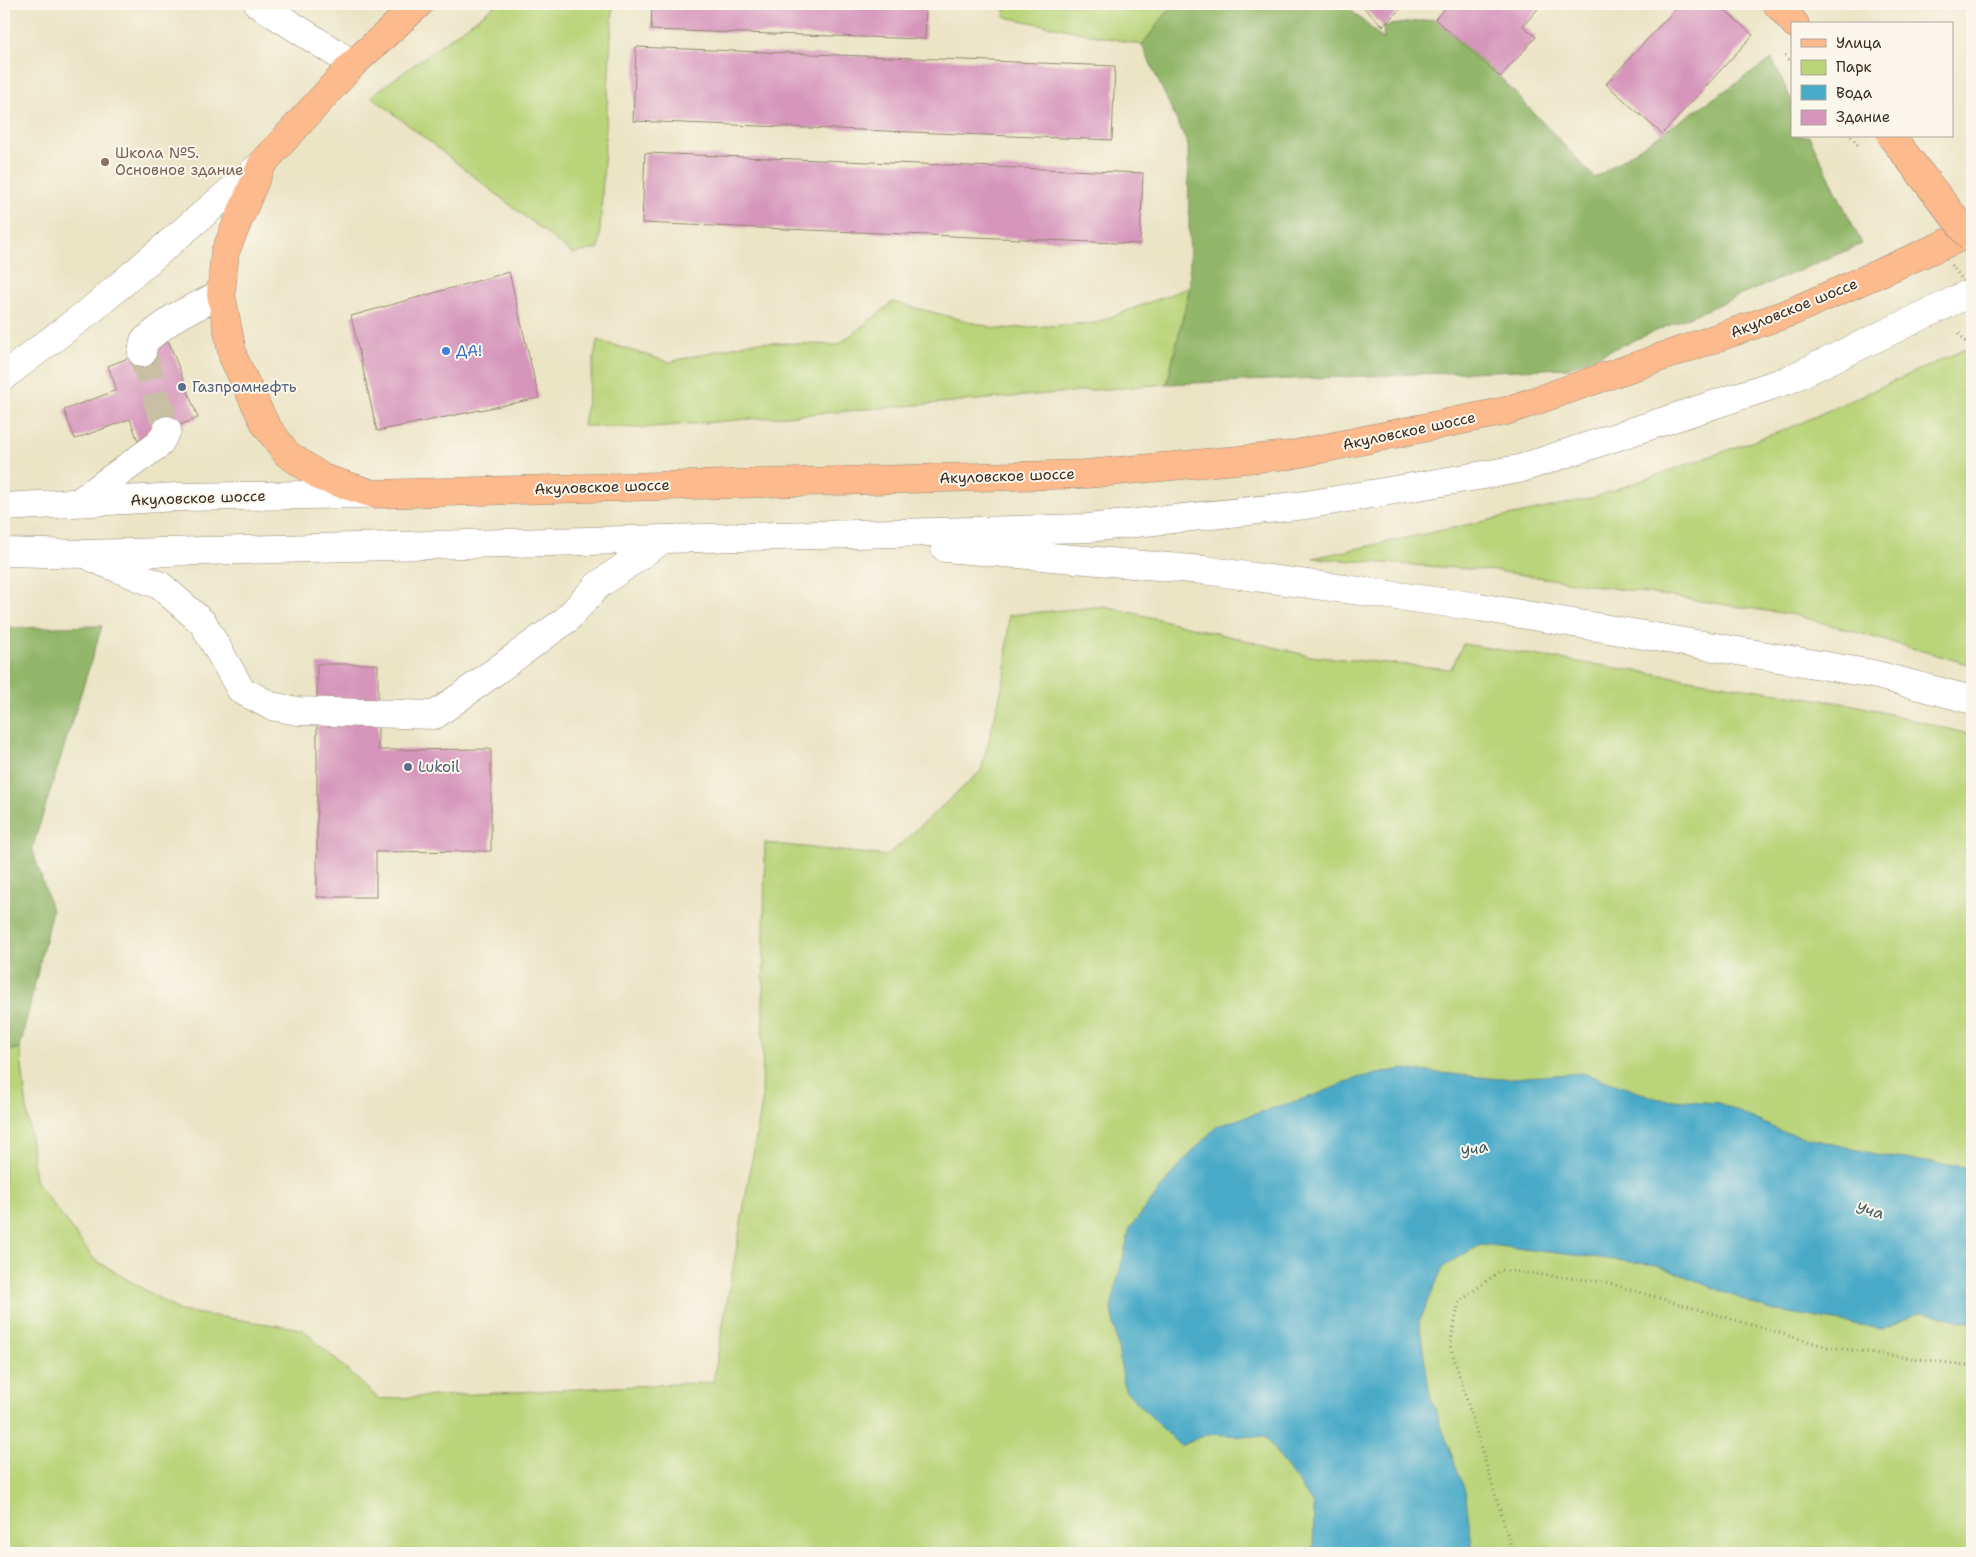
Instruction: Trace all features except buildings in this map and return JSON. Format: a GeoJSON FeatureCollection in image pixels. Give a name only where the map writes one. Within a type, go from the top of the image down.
{"type":"FeatureCollection","features":[{"type":"Feature","properties":{"kind":"main road"},"geometry":{"type":"LineString","coordinates":[[374,494],[323,478],[287,454],[265,424],[233,357],[222,294],[224,252],[262,164],[353,64],[419,4]]}},
{"type":"Feature","properties":{"kind":"main road"},"geometry":{"type":"LineString","coordinates":[[1777,4],[1793,22]]}},
{"type":"Feature","properties":{"kind":"main road"},"geometry":{"type":"LineString","coordinates":[[1893,138],[1972,240]]}},
{"type":"Feature","properties":{"kind":"main road","name":"Акуловское шоссе"},"geometry":{"type":"LineString","coordinates":[[374,494],[1086,474],[1291,455],[1506,411],[1791,312],[1972,232]]}},
{"type":"Feature","properties":{"kind":"street"},"geometry":{"type":"LineString","coordinates":[[258,4],[353,64]]}},
{"type":"Feature","properties":{"kind":"street"},"geometry":{"type":"LineString","coordinates":[[4,376],[91,310],[262,164]]}},
{"type":"Feature","properties":{"kind":"street"},"geometry":{"type":"LineString","coordinates":[[4,552],[84,554],[247,548],[662,540],[1088,528],[1306,505],[1519,468],[1788,380],[1972,292]]}},
{"type":"Feature","properties":{"kind":"street"},"geometry":{"type":"LineString","coordinates":[[142,353],[144,341],[175,317],[222,294]]}},
{"type":"Feature","properties":{"kind":"street"},"geometry":{"type":"LineString","coordinates":[[79,502],[159,444],[167,430]]}},
{"type":"Feature","properties":{"kind":"street","name":"Акуловское шоссе"},"geometry":{"type":"LineString","coordinates":[[4,507],[177,497],[374,494]]}},
{"type":"Feature","properties":{"kind":"street"},"geometry":{"type":"LineString","coordinates":[[817,536],[1203,570],[1479,606],[1873,674],[1972,700]]}},
{"type":"Feature","properties":{"kind":"street"},"geometry":{"type":"LineString","coordinates":[[84,554],[162,586],[203,623],[241,690],[271,706],[298,711],[435,715],[566,620],[597,586],[662,540]]}},
{"type":"Feature","properties":{"kind":"path"},"geometry":{"type":"LineString","coordinates":[[1513,1553],[1450,1346],[1459,1302],[1501,1270],[1604,1282],[1828,1347],[1972,1366]]}},
{"type":"Feature","properties":{"kind":"green space"},"geometry":{"type":"Polygon","coordinates":[[[497,4],[613,4],[599,248],[573,254],[371,96],[497,4]]]}},
{"type":"Feature","properties":{"kind":"green space"},"geometry":{"type":"Polygon","coordinates":[[[1005,4],[1173,4],[1142,45],[1005,17],[1005,4]]]}},
{"type":"Feature","properties":{"kind":"green space"},"geometry":{"type":"Polygon","coordinates":[[[1173,4],[1344,4],[1384,40],[1383,26],[1435,19],[1500,77],[1595,178],[1772,59],[1791,99],[1791,138],[1810,138],[1862,244],[1568,368],[1167,384],[1190,287],[1188,145],[1142,45],[1173,4]]]}},
{"type":"Feature","properties":{"kind":"green space"},"geometry":{"type":"Polygon","coordinates":[[[1190,287],[1167,384],[643,428],[583,426],[597,340],[669,362],[754,342],[838,345],[893,302],[998,329],[1095,323],[1190,287]]]}},
{"type":"Feature","properties":{"kind":"green space"},"geometry":{"type":"Polygon","coordinates":[[[1970,347],[1972,349],[1972,665],[1795,615],[1497,571],[1313,558],[1592,498],[1787,429],[1970,347]]]}},
{"type":"Feature","properties":{"kind":"green space"},"geometry":{"type":"Polygon","coordinates":[[[1105,606],[1310,656],[1451,669],[1463,644],[1855,705],[1972,735],[1972,1553],[4,1553],[4,1052],[20,1048],[35,1180],[94,1259],[180,1311],[302,1329],[379,1399],[713,1382],[762,1103],[765,843],[887,856],[981,771],[1005,676],[1009,615],[1105,606]]]}},
{"type":"Feature","properties":{"kind":"green space"},"geometry":{"type":"Polygon","coordinates":[[[102,626],[32,849],[52,910],[20,1048],[4,1052],[4,628],[102,626]]]}},
{"type":"Feature","properties":{"kind":"water","name":"Уча"},"geometry":{"type":"Polygon","coordinates":[[[1402,1069],[1499,1079],[1583,1073],[1659,1099],[1719,1103],[1783,1132],[1883,1156],[1972,1168],[1972,1323],[1922,1312],[1882,1329],[1766,1309],[1657,1265],[1481,1244],[1443,1267],[1419,1323],[1430,1395],[1465,1491],[1473,1553],[1313,1553],[1314,1505],[1265,1437],[1208,1434],[1180,1446],[1125,1390],[1111,1308],[1130,1228],[1177,1168],[1217,1126],[1318,1094],[1357,1078],[1402,1069]]]}},
{"type":"Feature","properties":{"kind":"tunnel"},"geometry":{"type":"LineString","coordinates":[[142,353],[167,430]]}},
{"type":"Feature","properties":{"kind":"place","name":"Школа №5. Основное здание"},"geometry":{"type":"Point","coordinates":[105,162]}},
{"type":"Feature","properties":{"kind":"place","name":"ДА!"},"geometry":{"type":"Point","coordinates":[446,351]}},
{"type":"Feature","properties":{"kind":"place","name":"Газпромнефть"},"geometry":{"type":"Point","coordinates":[182,387]}},
{"type":"Feature","properties":{"kind":"place","name":"Lukoil"},"geometry":{"type":"Point","coordinates":[408,767]}}]}
